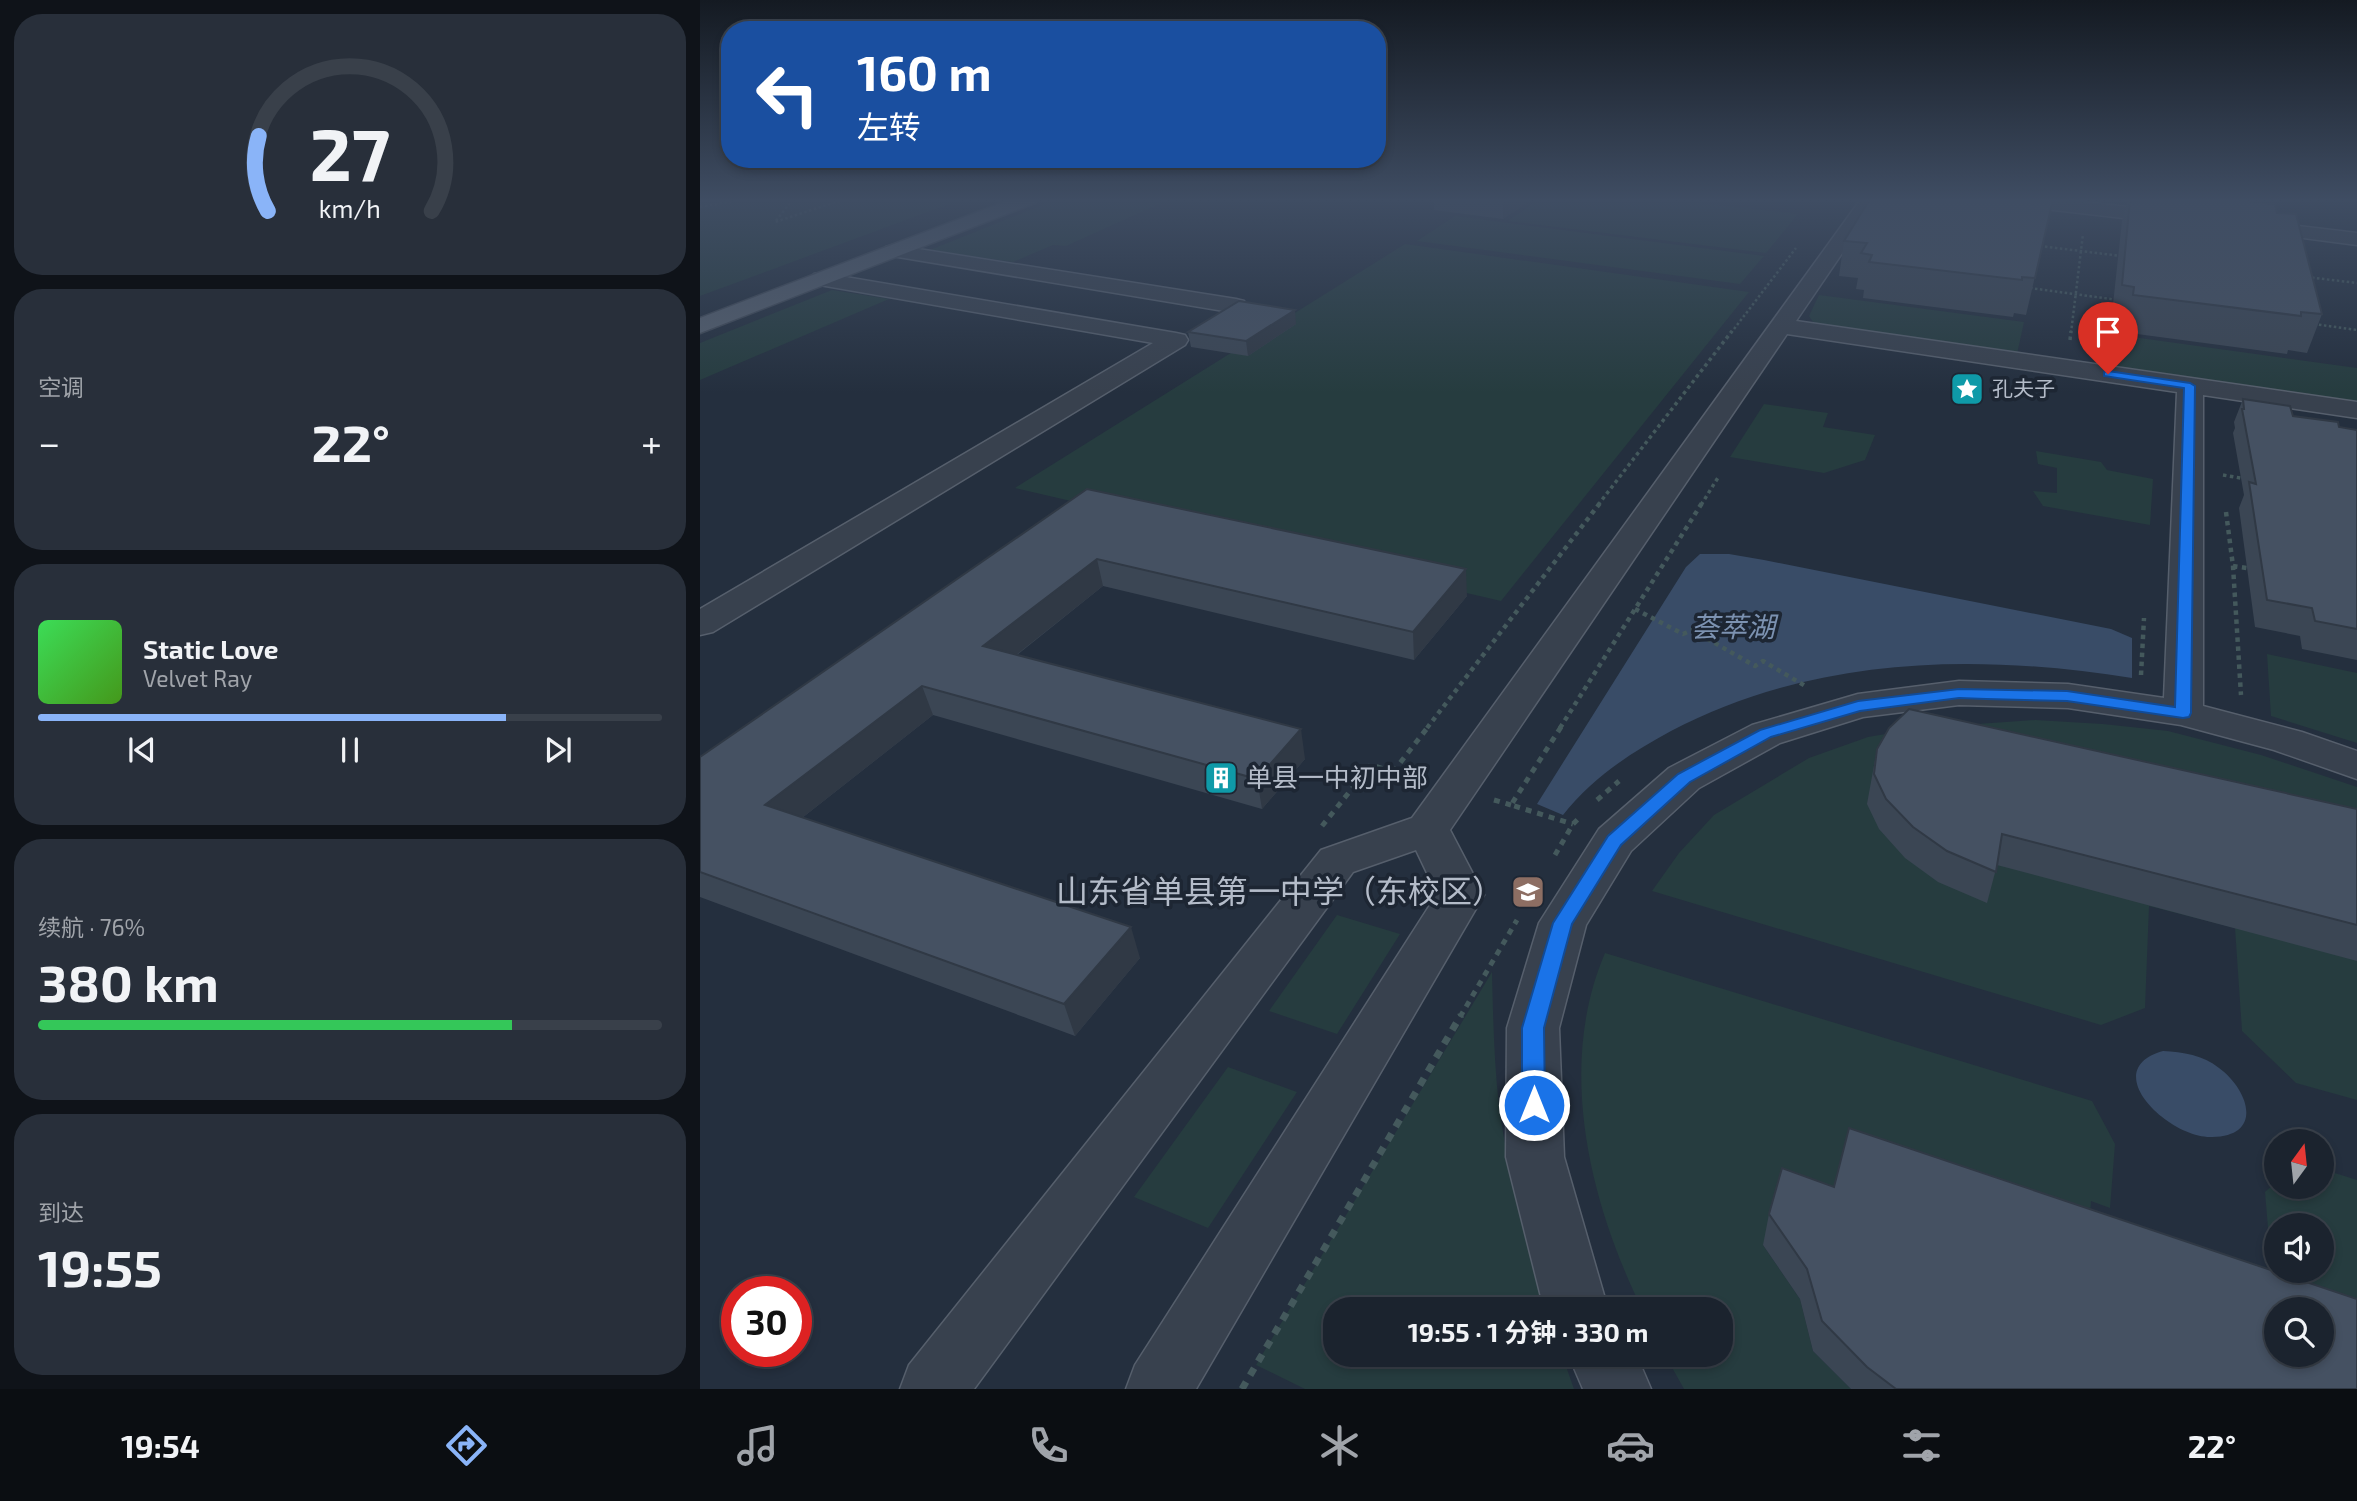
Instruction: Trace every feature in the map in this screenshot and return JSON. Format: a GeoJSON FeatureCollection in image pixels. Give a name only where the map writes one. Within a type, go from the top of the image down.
{"type":"FeatureCollection","features":[{"type":"Feature","properties":{"kind":"main road"},"geometry":{"type":"LineString","coordinates":[[700,310],[822,264]]}},
{"type":"Feature","properties":{"kind":"main road"},"geometry":{"type":"LineString","coordinates":[[700,326],[860,264]]}},
{"type":"Feature","properties":{"kind":"street"},"geometry":{"type":"LineString","coordinates":[[700,624],[1236,306],[973,264]]}},
{"type":"Feature","properties":{"kind":"street"},"geometry":{"type":"LineString","coordinates":[[933,1389],[1337,862],[1428,830],[1824,264]]}},
{"type":"Feature","properties":{"kind":"street"},"geometry":{"type":"LineString","coordinates":[[822,279],[1176,340],[1167,346]]}},
{"type":"Feature","properties":{"kind":"street"},"geometry":{"type":"LineString","coordinates":[[1779,326],[2357,410]]}},
{"type":"Feature","properties":{"kind":"street"},"geometry":{"type":"LineString","coordinates":[[2183,713],[2190,386]]}},
{"type":"Feature","properties":{"kind":"street"},"geometry":{"type":"LineString","coordinates":[[1573,1297],[1535,1157],[1533,1028],[1563,923],[1615,840],[1684,778],[1766,734],[1858,706],[1959,693],[2067,696],[2183,713],[2288,741],[2357,766]]}},
{"type":"Feature","properties":{"kind":"street"},"geometry":{"type":"LineString","coordinates":[[1159,1389],[1461,895],[1428,830]]}},
{"type":"Feature","properties":{"kind":"street"},"geometry":{"type":"LineString","coordinates":[[1607,1367],[1618,1389]]}},
{"type":"Feature","properties":{"kind":"path"},"geometry":{"type":"LineString","coordinates":[[1393,772],[1785,264]]}},
{"type":"Feature","properties":{"kind":"path"},"geometry":{"type":"LineString","coordinates":[[2069,348],[2080,264]]}},
{"type":"Feature","properties":{"kind":"path"},"geometry":{"type":"LineString","coordinates":[[2302,276],[2357,283]]}},
{"type":"Feature","properties":{"kind":"path"},"geometry":{"type":"LineString","coordinates":[[2029,288],[2125,300]]}},
{"type":"Feature","properties":{"kind":"path"},"geometry":{"type":"LineString","coordinates":[[2302,323],[2357,330]]}},
{"type":"Feature","properties":{"kind":"path"},"geometry":{"type":"LineString","coordinates":[[1573,824],[1511,805],[1723,469]]}},
{"type":"Feature","properties":{"kind":"path"},"geometry":{"type":"LineString","coordinates":[[2222,487],[2221,474],[2254,480]]}},
{"type":"Feature","properties":{"kind":"path"},"geometry":{"type":"LineString","coordinates":[[2224,500],[2233,566],[2241,708]]}},
{"type":"Feature","properties":{"kind":"path"},"geometry":{"type":"LineString","coordinates":[[2233,566],[2259,570]]}},
{"type":"Feature","properties":{"kind":"path"},"geometry":{"type":"LineString","coordinates":[[2140,685],[2145,605]]}},
{"type":"Feature","properties":{"kind":"path"},"geometry":{"type":"LineString","coordinates":[[1635,609],[1683,634],[1692,630],[1755,666],[1763,661],[1800,682]]}},
{"type":"Feature","properties":{"kind":"path"},"geometry":{"type":"LineString","coordinates":[[1798,693],[1811,689]]}},
{"type":"Feature","properties":{"kind":"path"},"geometry":{"type":"LineString","coordinates":[[1592,805],[1620,780]]}},
{"type":"Feature","properties":{"kind":"path"},"geometry":{"type":"LineString","coordinates":[[1552,860],[1573,824],[1583,814]]}},
{"type":"Feature","properties":{"kind":"path"},"geometry":{"type":"LineString","coordinates":[[1242,1389],[1524,908]]}},
{"type":"Feature","properties":{"kind":"green space"},"geometry":{"type":"Polygon","coordinates":[[[700,264],[787,264],[700,296],[700,264]]]}},
{"type":"Feature","properties":{"kind":"green space"},"geometry":{"type":"Polygon","coordinates":[[[1373,264],[1547,264],[1749,292],[1501,601],[1015,488],[1373,264]]]}},
{"type":"Feature","properties":{"kind":"green space"},"geometry":{"type":"Polygon","coordinates":[[[1588,264],[1757,264],[1740,284],[1588,264]]]}},
{"type":"Feature","properties":{"kind":"green space"},"geometry":{"type":"Polygon","coordinates":[[[832,290],[889,299],[700,380],[700,343],[832,290]]]}},
{"type":"Feature","properties":{"kind":"green space"},"geometry":{"type":"Polygon","coordinates":[[[1819,295],[2024,322],[2017,354],[1825,326],[1813,322],[1809,316],[1819,295]]]}},
{"type":"Feature","properties":{"kind":"green space"},"geometry":{"type":"Polygon","coordinates":[[[2111,334],[2357,368],[2357,403],[2105,366],[2111,334]]]}},
{"type":"Feature","properties":{"kind":"green space"},"geometry":{"type":"Polygon","coordinates":[[[1764,404],[1828,413],[1823,427],[1875,435],[1865,460],[1824,473],[1730,457],[1764,404]]]}},
{"type":"Feature","properties":{"kind":"green space"},"geometry":{"type":"Polygon","coordinates":[[[2036,451],[2101,462],[2107,470],[2153,479],[2150,525],[2043,506],[2033,491],[2057,493],[2057,468],[2038,464],[2036,451]]]}},
{"type":"Feature","properties":{"kind":"green space"},"geometry":{"type":"Polygon","coordinates":[[[2267,654],[2357,673],[2357,743],[2271,716],[2267,654]]]}},
{"type":"Feature","properties":{"kind":"green space"},"geometry":{"type":"Polygon","coordinates":[[[2035,720],[2168,731],[2261,755],[2357,787],[2357,1100],[2296,1083],[2242,1031],[2235,928],[2149,906],[2145,1008],[2101,1025],[1652,891],[1679,853],[1714,815],[1809,758],[1868,737],[1921,728],[2035,720]]]}},
{"type":"Feature","properties":{"kind":"green space"},"geometry":{"type":"Polygon","coordinates":[[[1337,915],[1400,934],[1337,1034],[1269,1011],[1337,915]]]}},
{"type":"Feature","properties":{"kind":"green space"},"geometry":{"type":"Polygon","coordinates":[[[1605,953],[2092,1101],[2115,1144],[2110,1208],[2091,1201],[2089,1227],[1845,1142],[1826,1217],[1763,1245],[1800,1299],[1813,1351],[1851,1389],[1684,1389],[1672,1367],[1733,1367],[1733,1297],[1636,1297],[1607,1225],[1586,1134],[1581,1088],[1583,1042],[1590,997],[1605,953]]]}},
{"type":"Feature","properties":{"kind":"green space"},"geometry":{"type":"Polygon","coordinates":[[[1492,972],[1496,1072],[1503,1132],[1519,1208],[1544,1297],[1323,1297],[1323,1367],[1566,1367],[1574,1389],[1305,1389],[1256,1365],[1492,972]]]}},
{"type":"Feature","properties":{"kind":"green space"},"geometry":{"type":"Polygon","coordinates":[[[1228,1067],[1297,1092],[1208,1228],[1134,1197],[1228,1067]]]}},
{"type":"Feature","properties":{"kind":"green space"},"geometry":{"type":"Polygon","coordinates":[[[2334,1173],[2357,1180],[2357,1318],[2334,1310],[2334,1297],[2307,1297],[2292,1283],[2334,1283],[2334,1213],[2267,1213],[2266,1199],[2334,1199],[2334,1173]]]}},
{"type":"Feature","properties":{"kind":"water","name":"荟萃湖"},"geometry":{"type":"Polygon","coordinates":[[[1700,554],[1729,554],[1764,560],[2111,629],[2132,638],[2132,678],[2014,665],[1955,664],[1896,667],[1838,675],[1781,688],[1725,706],[1671,731],[1612,768],[1586,790],[1563,815],[1537,804],[1686,567],[1700,554]]]}},
{"type":"Feature","properties":{"kind":"water"},"geometry":{"type":"Polygon","coordinates":[[[2163,1051],[2200,1057],[2229,1077],[2244,1099],[2245,1121],[2239,1129],[2228,1135],[2195,1135],[2160,1116],[2138,1087],[2136,1073],[2144,1060],[2163,1051]]]}},
{"type":"Feature","properties":{"kind":"building"},"geometry":{"type":"Polygon","coordinates":[[[1884,264],[2038,264],[2035,278],[2022,277],[2022,280],[1884,264]]]}},
{"type":"Feature","properties":{"kind":"building"},"geometry":{"type":"Polygon","coordinates":[[[2124,264],[2309,264],[2322,314],[2301,312],[2301,316],[2133,295],[2134,287],[2122,285],[2124,264]]]}},
{"type":"Feature","properties":{"kind":"building"},"geometry":{"type":"Polygon","coordinates":[[[1239,301],[1295,310],[1246,341],[1188,332],[1239,301]]]}},
{"type":"Feature","properties":{"kind":"building"},"geometry":{"type":"Polygon","coordinates":[[[2243,399],[2290,406],[2293,416],[2338,422],[2339,427],[2357,430],[2357,629],[2315,621],[2312,608],[2267,600],[2249,482],[2256,484],[2242,409],[2243,399]]]}},
{"type":"Feature","properties":{"kind":"building","name":"单县一中初中部"},"geometry":{"type":"Polygon","coordinates":[[[1087,489],[1466,569],[1413,632],[1097,559],[983,646],[1301,729],[1257,779],[922,686],[765,805],[1131,927],[1064,1004],[700,872],[700,757],[1087,489]]]}},
{"type":"Feature","properties":{"kind":"building"},"geometry":{"type":"Polygon","coordinates":[[[1909,709],[2357,809],[2357,925],[2002,834],[1996,872],[1947,851],[1913,827],[1886,799],[1874,774],[1877,749],[1889,728],[1909,709]]]}},
{"type":"Feature","properties":{"kind":"building"},"geometry":{"type":"Polygon","coordinates":[[[1849,1128],[2264,1268],[2264,1283],[2309,1283],[2357,1299],[2357,1389],[1896,1389],[1867,1367],[1822,1321],[1807,1269],[1769,1214],[1782,1168],[1834,1187],[1849,1128]]]}},
{"type":"Feature","properties":{"kind":"place","name":"孔夫子"},"geometry":{"type":"Point","coordinates":[1967,389]}},
{"type":"Feature","properties":{"kind":"place","name":"单县一中初中部"},"geometry":{"type":"Point","coordinates":[1221,778]}},
{"type":"Feature","properties":{"kind":"place","name":"山东省单县第一中学（东校区）"},"geometry":{"type":"Point","coordinates":[1528,892]}},
{"type":"Feature","properties":{"kind":"route"},"geometry":{"type":"LineString","coordinates":[[1534,1105],[1533,1028],[1563,923],[1615,840],[1684,778],[1766,734],[1858,706],[1959,693],[2067,696],[2183,713],[2190,386],[2108,374]]}}]}
